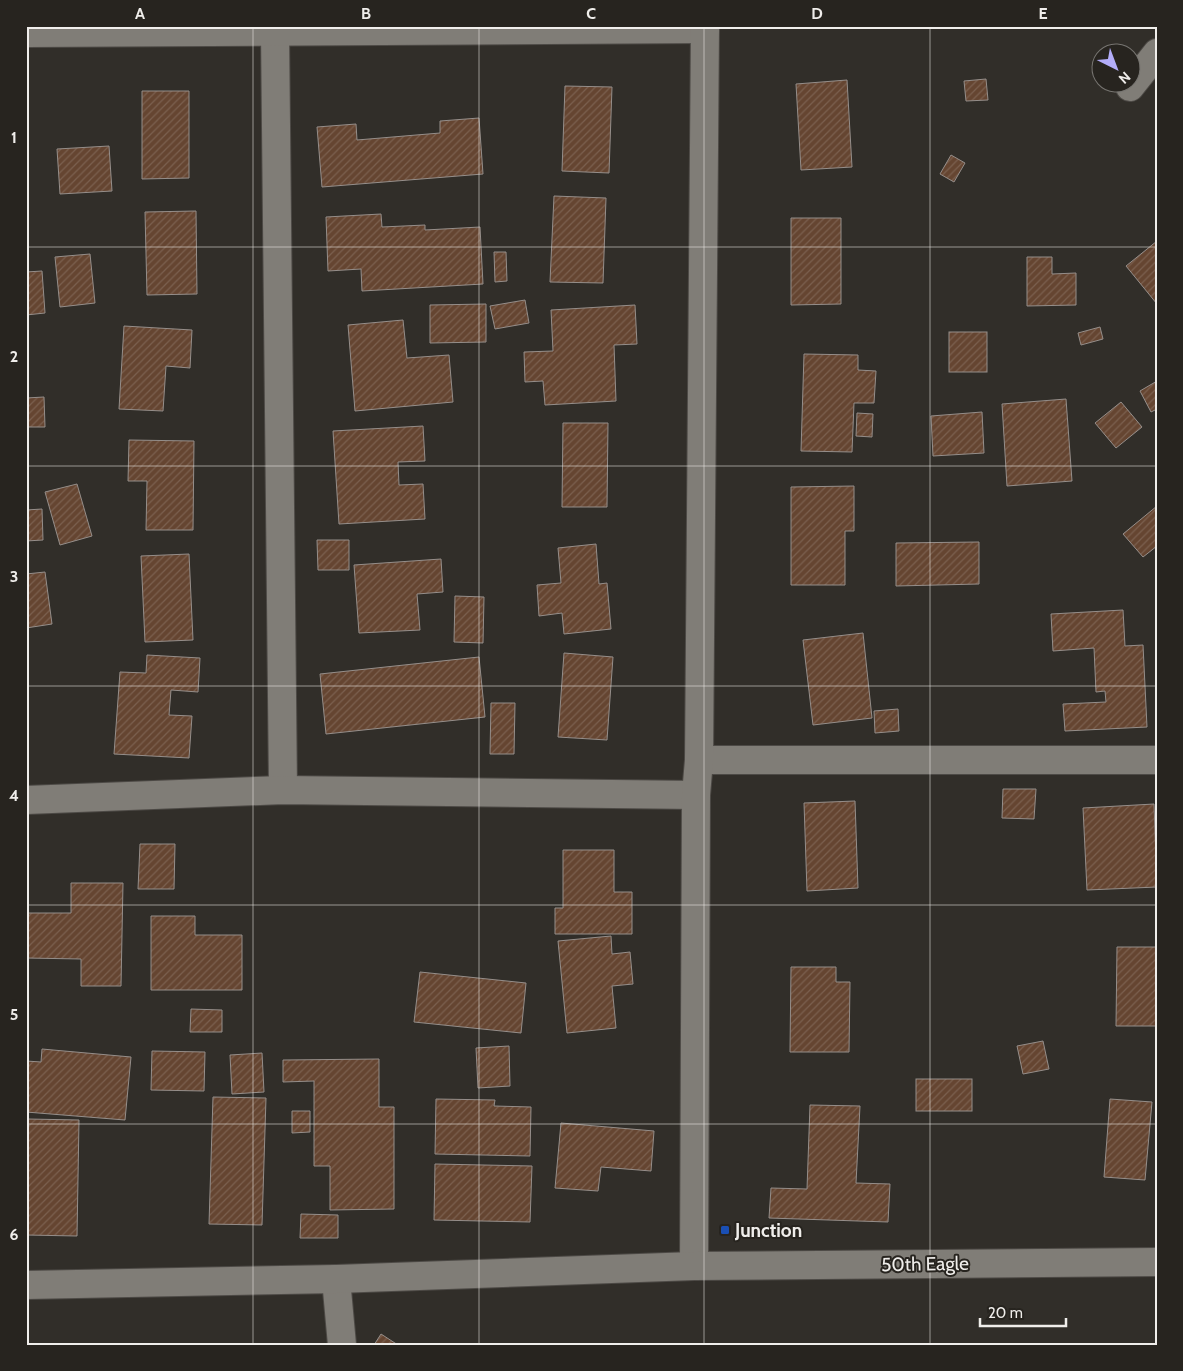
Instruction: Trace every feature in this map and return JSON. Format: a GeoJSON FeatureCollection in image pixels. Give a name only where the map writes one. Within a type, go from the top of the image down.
{"type":"FeatureCollection","features":[{"type":"Feature","properties":{"kind":"street"},"geometry":{"type":"LineString","coordinates":[[26,33],[276,32],[356,29],[705,28],[699,760],[696,795],[694,1266]]}},
{"type":"Feature","properties":{"kind":"street"},"geometry":{"type":"LineString","coordinates":[[276,32],[283,790]]}},
{"type":"Feature","properties":{"kind":"street"},"geometry":{"type":"LineString","coordinates":[[1140,74],[1157,53]]}},
{"type":"Feature","properties":{"kind":"street"},"geometry":{"type":"LineString","coordinates":[[699,760],[1157,760]]}},
{"type":"Feature","properties":{"kind":"street"},"geometry":{"type":"LineString","coordinates":[[26,800],[283,790],[696,795]]}},
{"type":"Feature","properties":{"kind":"street","name":"50th Eagle"},"geometry":{"type":"LineString","coordinates":[[26,1285],[336,1279],[694,1266],[1157,1262]]}},
{"type":"Feature","properties":{"kind":"street"},"geometry":{"type":"LineString","coordinates":[[336,1279],[342,1345]]}},
{"type":"Feature","properties":{"kind":"building"},"geometry":{"type":"Polygon","coordinates":[[[986,79],[988,100],[966,101],[964,81],[986,79]]]}},
{"type":"Feature","properties":{"kind":"building"},"geometry":{"type":"Polygon","coordinates":[[[847,80],[852,167],[801,170],[796,84],[847,80]]]}},
{"type":"Feature","properties":{"kind":"building"},"geometry":{"type":"Polygon","coordinates":[[[565,86],[612,87],[609,173],[562,171],[565,86]]]}},
{"type":"Feature","properties":{"kind":"building"},"geometry":{"type":"Polygon","coordinates":[[[142,91],[189,91],[189,178],[142,179],[142,91]]]}},
{"type":"Feature","properties":{"kind":"building"},"geometry":{"type":"Polygon","coordinates":[[[479,118],[483,174],[322,187],[317,127],[356,124],[357,140],[440,133],[440,121],[479,118]]]}},
{"type":"Feature","properties":{"kind":"building"},"geometry":{"type":"Polygon","coordinates":[[[109,146],[112,191],[60,194],[57,149],[109,146]]]}},
{"type":"Feature","properties":{"kind":"building"},"geometry":{"type":"Polygon","coordinates":[[[951,155],[965,163],[954,182],[940,174],[951,155]]]}},
{"type":"Feature","properties":{"kind":"building"},"geometry":{"type":"Polygon","coordinates":[[[554,196],[606,198],[603,283],[550,282],[554,196]]]}},
{"type":"Feature","properties":{"kind":"building"},"geometry":{"type":"Polygon","coordinates":[[[196,211],[197,294],[147,295],[145,212],[196,211]]]}},
{"type":"Feature","properties":{"kind":"building"},"geometry":{"type":"Polygon","coordinates":[[[381,214],[382,227],[425,225],[425,230],[480,227],[483,284],[362,291],[361,269],[328,271],[326,217],[381,214]]]}},
{"type":"Feature","properties":{"kind":"building"},"geometry":{"type":"Polygon","coordinates":[[[791,218],[841,218],[841,304],[791,305],[791,218]]]}},
{"type":"Feature","properties":{"kind":"building"},"geometry":{"type":"Polygon","coordinates":[[[1157,241],[1157,304],[1126,266],[1157,241]]]}},
{"type":"Feature","properties":{"kind":"building"},"geometry":{"type":"Polygon","coordinates":[[[494,252],[506,252],[507,281],[495,282],[494,252]]]}},
{"type":"Feature","properties":{"kind":"building"},"geometry":{"type":"Polygon","coordinates":[[[90,254],[95,303],[60,307],[55,257],[90,254]]]}},
{"type":"Feature","properties":{"kind":"building"},"geometry":{"type":"Polygon","coordinates":[[[1027,257],[1052,257],[1052,274],[1076,273],[1076,305],[1027,306],[1027,257]]]}},
{"type":"Feature","properties":{"kind":"building"},"geometry":{"type":"Polygon","coordinates":[[[42,271],[45,313],[26,315],[26,272],[42,271]]]}},
{"type":"Feature","properties":{"kind":"building"},"geometry":{"type":"Polygon","coordinates":[[[525,300],[529,323],[495,329],[490,306],[525,300]]]}},
{"type":"Feature","properties":{"kind":"building"},"geometry":{"type":"Polygon","coordinates":[[[486,304],[486,342],[430,343],[430,305],[486,304]]]}},
{"type":"Feature","properties":{"kind":"building"},"geometry":{"type":"Polygon","coordinates":[[[635,305],[637,344],[614,345],[616,401],[545,405],[543,381],[525,382],[524,352],[553,351],[551,310],[635,305]]]}},
{"type":"Feature","properties":{"kind":"building"},"geometry":{"type":"Polygon","coordinates":[[[403,320],[407,358],[449,355],[453,402],[355,411],[348,325],[403,320]]]}},
{"type":"Feature","properties":{"kind":"building"},"geometry":{"type":"Polygon","coordinates":[[[124,326],[192,330],[190,368],[166,366],[163,411],[119,409],[124,326]]]}},
{"type":"Feature","properties":{"kind":"building"},"geometry":{"type":"Polygon","coordinates":[[[1100,327],[1103,339],[1081,345],[1078,333],[1100,327]]]}},
{"type":"Feature","properties":{"kind":"building"},"geometry":{"type":"Polygon","coordinates":[[[949,332],[987,332],[987,372],[949,372],[949,332]]]}},
{"type":"Feature","properties":{"kind":"building"},"geometry":{"type":"Polygon","coordinates":[[[804,354],[858,355],[858,370],[876,371],[874,403],[854,403],[852,452],[801,451],[804,354]]]}},
{"type":"Feature","properties":{"kind":"building"},"geometry":{"type":"Polygon","coordinates":[[[1157,381],[1157,409],[1151,412],[1140,391],[1157,381]]]}},
{"type":"Feature","properties":{"kind":"building"},"geometry":{"type":"Polygon","coordinates":[[[44,397],[45,427],[26,427],[26,398],[44,397]]]}},
{"type":"Feature","properties":{"kind":"building"},"geometry":{"type":"Polygon","coordinates":[[[1066,399],[1072,481],[1007,486],[1002,404],[1066,399]]]}},
{"type":"Feature","properties":{"kind":"building"},"geometry":{"type":"Polygon","coordinates":[[[1121,402],[1142,427],[1116,448],[1095,423],[1121,402]]]}},
{"type":"Feature","properties":{"kind":"building"},"geometry":{"type":"Polygon","coordinates":[[[982,412],[984,453],[933,456],[931,416],[982,412]]]}},
{"type":"Feature","properties":{"kind":"building"},"geometry":{"type":"Polygon","coordinates":[[[857,413],[873,414],[872,437],[856,436],[857,413]]]}},
{"type":"Feature","properties":{"kind":"building"},"geometry":{"type":"Polygon","coordinates":[[[563,423],[608,423],[607,507],[562,507],[563,423]]]}},
{"type":"Feature","properties":{"kind":"building"},"geometry":{"type":"Polygon","coordinates":[[[423,426],[425,461],[398,462],[399,485],[423,484],[425,519],[339,524],[333,431],[423,426]]]}},
{"type":"Feature","properties":{"kind":"building"},"geometry":{"type":"Polygon","coordinates":[[[129,440],[194,441],[193,530],[146,530],[147,481],[128,481],[129,440]]]}},
{"type":"Feature","properties":{"kind":"building"},"geometry":{"type":"Polygon","coordinates":[[[77,484],[92,536],[60,545],[45,492],[77,484]]]}},
{"type":"Feature","properties":{"kind":"building"},"geometry":{"type":"Polygon","coordinates":[[[854,486],[854,531],[845,531],[845,585],[791,585],[791,487],[854,486]]]}},
{"type":"Feature","properties":{"kind":"building"},"geometry":{"type":"Polygon","coordinates":[[[1157,506],[1157,546],[1143,557],[1123,534],[1157,506]]]}},
{"type":"Feature","properties":{"kind":"building"},"geometry":{"type":"Polygon","coordinates":[[[42,509],[43,540],[26,541],[26,510],[42,509]]]}},
{"type":"Feature","properties":{"kind":"building"},"geometry":{"type":"Polygon","coordinates":[[[317,540],[349,540],[349,570],[318,570],[317,540]]]}},
{"type":"Feature","properties":{"kind":"building"},"geometry":{"type":"Polygon","coordinates":[[[979,542],[979,584],[896,586],[896,543],[979,542]]]}},
{"type":"Feature","properties":{"kind":"building"},"geometry":{"type":"Polygon","coordinates":[[[596,544],[599,584],[607,583],[611,629],[564,634],[562,613],[539,616],[537,585],[561,583],[558,548],[596,544]]]}},
{"type":"Feature","properties":{"kind":"building"},"geometry":{"type":"Polygon","coordinates":[[[189,554],[193,640],[145,642],[141,556],[189,554]]]}},
{"type":"Feature","properties":{"kind":"building"},"geometry":{"type":"Polygon","coordinates":[[[441,559],[443,592],[417,594],[420,630],[359,633],[354,565],[441,559]]]}},
{"type":"Feature","properties":{"kind":"building"},"geometry":{"type":"Polygon","coordinates":[[[45,572],[52,624],[26,628],[26,574],[45,572]]]}},
{"type":"Feature","properties":{"kind":"building"},"geometry":{"type":"Polygon","coordinates":[[[455,596],[484,597],[483,643],[454,642],[455,596]]]}},
{"type":"Feature","properties":{"kind":"building"},"geometry":{"type":"Polygon","coordinates":[[[1123,610],[1125,646],[1143,645],[1147,727],[1065,731],[1063,704],[1106,702],[1105,691],[1096,692],[1094,648],[1053,651],[1051,614],[1123,610]]]}},
{"type":"Feature","properties":{"kind":"building"},"geometry":{"type":"Polygon","coordinates":[[[863,633],[872,718],[813,725],[803,640],[863,633]]]}},
{"type":"Feature","properties":{"kind":"building"},"geometry":{"type":"Polygon","coordinates":[[[564,653],[613,657],[607,740],[558,737],[564,653]]]}},
{"type":"Feature","properties":{"kind":"building"},"geometry":{"type":"Polygon","coordinates":[[[147,655],[200,658],[198,692],[171,690],[169,715],[192,716],[189,758],[114,754],[120,672],[146,673],[147,655]]]}},
{"type":"Feature","properties":{"kind":"building"},"geometry":{"type":"Polygon","coordinates":[[[479,657],[485,717],[326,734],[320,674],[479,657]]]}},
{"type":"Feature","properties":{"kind":"building"},"geometry":{"type":"Polygon","coordinates":[[[491,703],[515,703],[514,754],[490,754],[491,703]]]}},
{"type":"Feature","properties":{"kind":"building"},"geometry":{"type":"Polygon","coordinates":[[[898,709],[899,731],[875,733],[874,711],[898,709]]]}},
{"type":"Feature","properties":{"kind":"building"},"geometry":{"type":"Polygon","coordinates":[[[1003,789],[1036,789],[1034,819],[1002,818],[1003,789]]]}},
{"type":"Feature","properties":{"kind":"building"},"geometry":{"type":"Polygon","coordinates":[[[855,801],[858,888],[807,891],[804,803],[855,801]]]}},
{"type":"Feature","properties":{"kind":"building"},"geometry":{"type":"Polygon","coordinates":[[[1154,804],[1157,887],[1087,890],[1083,808],[1154,804]]]}},
{"type":"Feature","properties":{"kind":"building"},"geometry":{"type":"Polygon","coordinates":[[[140,844],[175,844],[174,889],[138,889],[140,844]]]}},
{"type":"Feature","properties":{"kind":"building"},"geometry":{"type":"Polygon","coordinates":[[[563,850],[614,850],[614,892],[632,892],[632,934],[555,934],[555,908],[563,908],[563,850]]]}},
{"type":"Feature","properties":{"kind":"building"},"geometry":{"type":"Polygon","coordinates":[[[71,883],[123,883],[121,986],[81,986],[81,959],[26,958],[26,913],[71,913],[71,883]]]}},
{"type":"Feature","properties":{"kind":"building"},"geometry":{"type":"Polygon","coordinates":[[[151,916],[195,916],[195,935],[242,935],[242,990],[151,990],[151,916]]]}},
{"type":"Feature","properties":{"kind":"building"},"geometry":{"type":"Polygon","coordinates":[[[611,936],[612,954],[630,952],[633,984],[612,986],[616,1028],[567,1033],[558,941],[611,936]]]}},
{"type":"Feature","properties":{"kind":"building"},"geometry":{"type":"Polygon","coordinates":[[[1117,947],[1157,947],[1157,1026],[1116,1026],[1117,947]]]}},
{"type":"Feature","properties":{"kind":"building"},"geometry":{"type":"Polygon","coordinates":[[[791,967],[836,967],[836,982],[850,982],[849,1052],[790,1052],[791,967]]]}},
{"type":"Feature","properties":{"kind":"building"},"geometry":{"type":"Polygon","coordinates":[[[420,972],[526,983],[521,1033],[414,1022],[420,972]]]}},
{"type":"Feature","properties":{"kind":"building"},"geometry":{"type":"Polygon","coordinates":[[[191,1009],[222,1010],[222,1032],[190,1032],[191,1009]]]}},
{"type":"Feature","properties":{"kind":"building"},"geometry":{"type":"Polygon","coordinates":[[[1043,1041],[1049,1069],[1023,1074],[1017,1046],[1043,1041]]]}},
{"type":"Feature","properties":{"kind":"building"},"geometry":{"type":"Polygon","coordinates":[[[509,1046],[510,1086],[478,1088],[476,1048],[509,1046]]]}},
{"type":"Feature","properties":{"kind":"building"},"geometry":{"type":"Polygon","coordinates":[[[42,1049],[131,1057],[125,1120],[26,1112],[26,1061],[41,1062],[42,1049]]]}},
{"type":"Feature","properties":{"kind":"building"},"geometry":{"type":"Polygon","coordinates":[[[152,1051],[205,1052],[204,1091],[151,1090],[152,1051]]]}},
{"type":"Feature","properties":{"kind":"building"},"geometry":{"type":"Polygon","coordinates":[[[262,1053],[264,1092],[232,1094],[230,1055],[262,1053]]]}},
{"type":"Feature","properties":{"kind":"building"},"geometry":{"type":"Polygon","coordinates":[[[379,1059],[379,1107],[394,1107],[394,1209],[330,1210],[330,1166],[314,1166],[314,1081],[283,1082],[283,1060],[379,1059]]]}},
{"type":"Feature","properties":{"kind":"building"},"geometry":{"type":"Polygon","coordinates":[[[916,1079],[972,1079],[972,1111],[916,1111],[916,1079]]]}},
{"type":"Feature","properties":{"kind":"building"},"geometry":{"type":"Polygon","coordinates":[[[213,1097],[266,1098],[262,1225],[209,1224],[213,1097]]]}},
{"type":"Feature","properties":{"kind":"building"},"geometry":{"type":"Polygon","coordinates":[[[436,1099],[495,1100],[494,1106],[531,1107],[530,1156],[435,1154],[436,1099]]]}},
{"type":"Feature","properties":{"kind":"building"},"geometry":{"type":"Polygon","coordinates":[[[1110,1099],[1152,1102],[1145,1180],[1104,1177],[1110,1099]]]}},
{"type":"Feature","properties":{"kind":"building"},"geometry":{"type":"Polygon","coordinates":[[[810,1105],[860,1106],[856,1183],[890,1184],[888,1222],[769,1218],[771,1188],[807,1189],[810,1105]]]}},
{"type":"Feature","properties":{"kind":"building"},"geometry":{"type":"Polygon","coordinates":[[[292,1111],[310,1111],[310,1132],[292,1133],[292,1111]]]}},
{"type":"Feature","properties":{"kind":"building"},"geometry":{"type":"Polygon","coordinates":[[[28,1119],[79,1120],[77,1236],[26,1235],[28,1119]]]}},
{"type":"Feature","properties":{"kind":"building"},"geometry":{"type":"Polygon","coordinates":[[[561,1123],[654,1131],[651,1171],[601,1167],[598,1191],[555,1188],[561,1123]]]}},
{"type":"Feature","properties":{"kind":"building"},"geometry":{"type":"Polygon","coordinates":[[[435,1164],[532,1166],[530,1222],[434,1220],[435,1164]]]}},
{"type":"Feature","properties":{"kind":"building"},"geometry":{"type":"Polygon","coordinates":[[[301,1214],[338,1215],[338,1238],[300,1238],[301,1214]]]}},
{"type":"Feature","properties":{"kind":"building"},"geometry":{"type":"Polygon","coordinates":[[[381,1334],[398,1345],[374,1345],[381,1334]]]}},
{"type":"Feature","properties":{"kind":"place","name":"Junction"},"geometry":{"type":"Point","coordinates":[725,1230]}}]}
